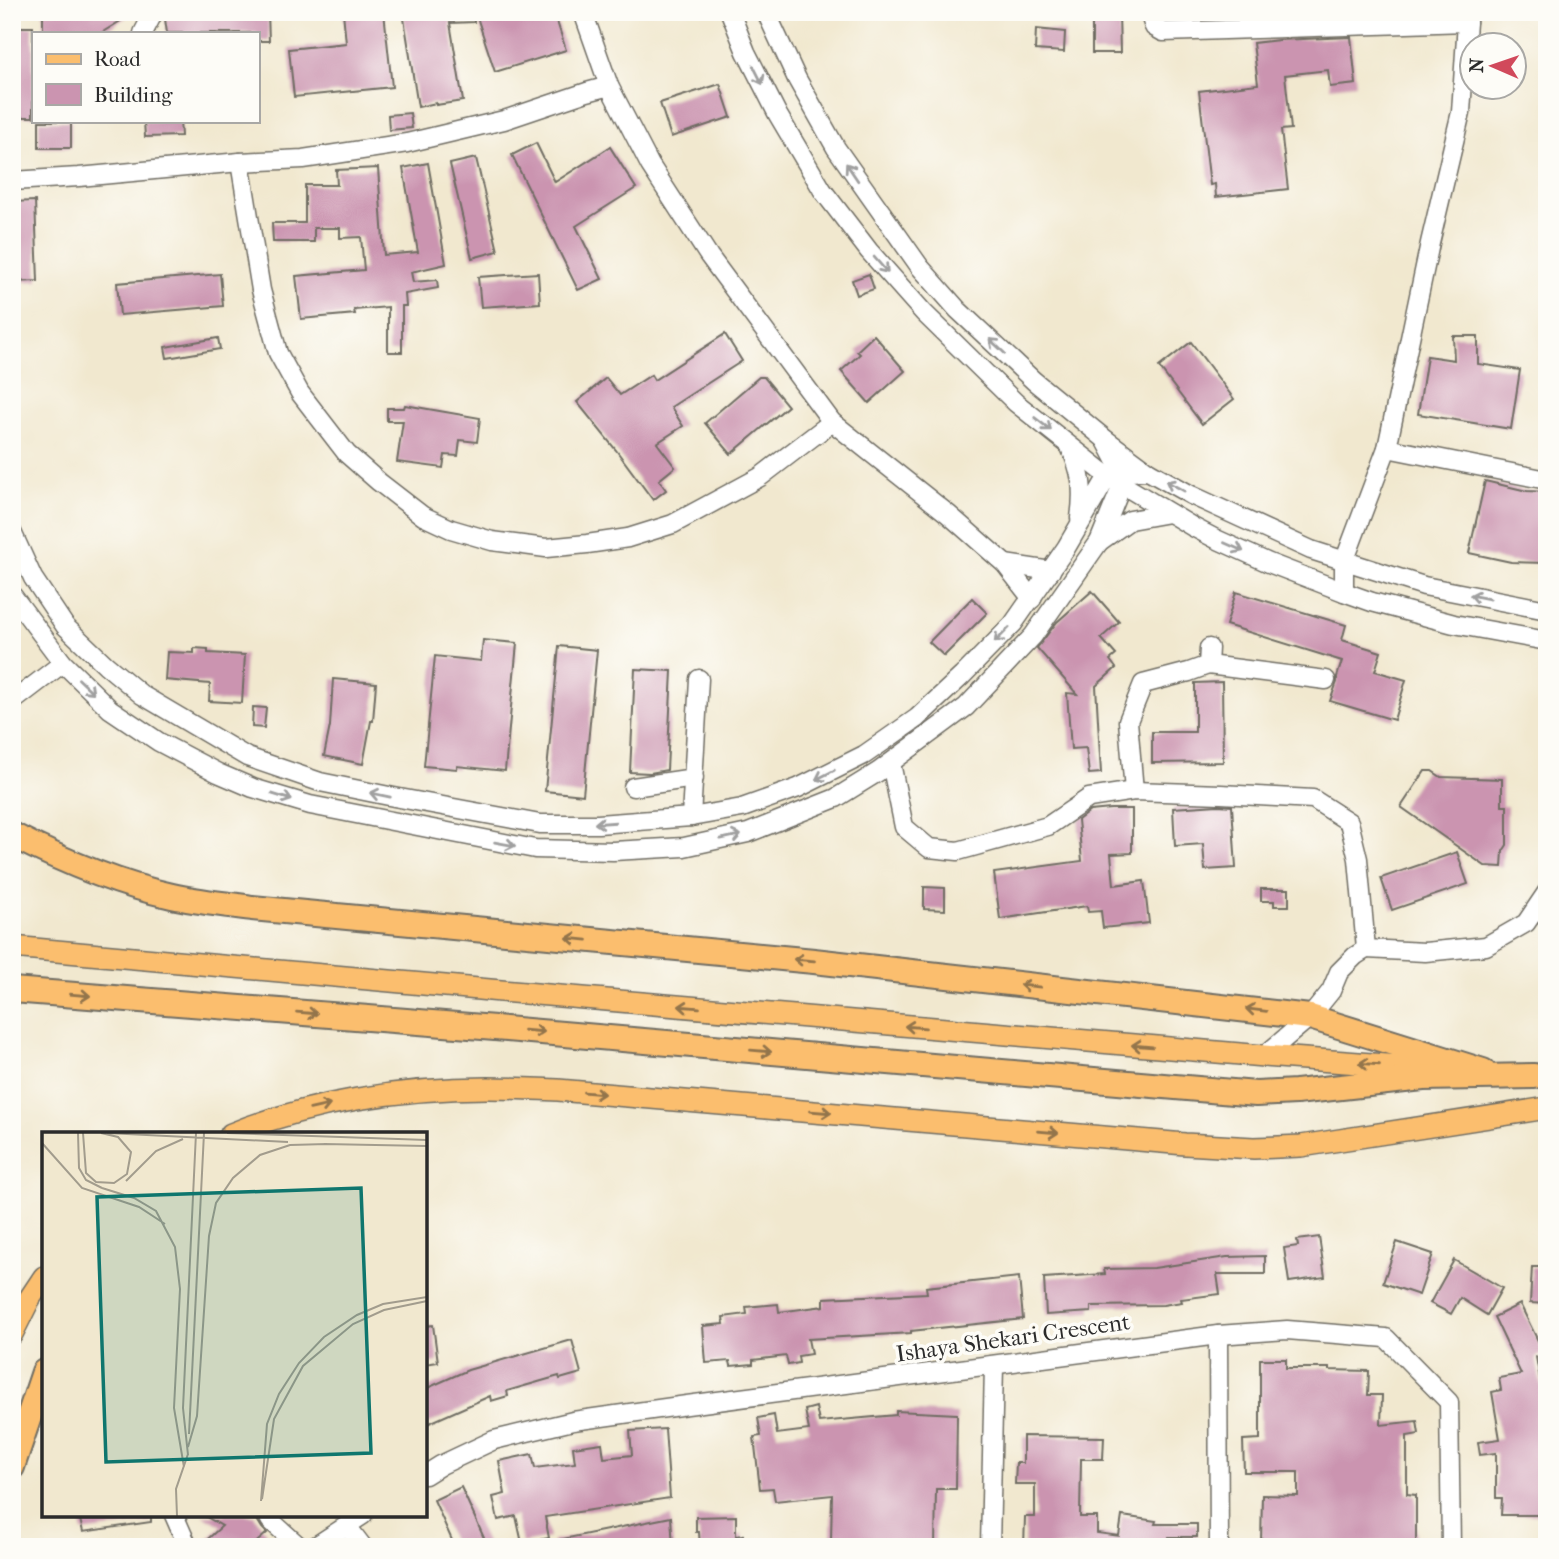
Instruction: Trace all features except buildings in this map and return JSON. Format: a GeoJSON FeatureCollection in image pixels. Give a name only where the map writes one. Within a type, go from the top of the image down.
{"type":"FeatureCollection","features":[{"type":"Feature","properties":{"kind":"highway"},"geometry":{"type":"LineString","coordinates":[[12,835],[55,857],[115,881],[173,896],[252,908],[814,961],[1310,1017],[1487,1072]]}},
{"type":"Feature","properties":{"kind":"highway"},"geometry":{"type":"LineString","coordinates":[[12,990],[495,1028],[1256,1094],[1423,1078],[1541,1077]]}},
{"type":"Feature","properties":{"kind":"highway"},"geometry":{"type":"LineString","coordinates":[[12,1467],[42,1378]]}},
{"type":"Feature","properties":{"kind":"main road"},"geometry":{"type":"LineString","coordinates":[[12,947],[1264,1056],[1541,1077]]}},
{"type":"Feature","properties":{"kind":"main road"},"geometry":{"type":"LineString","coordinates":[[236,1132],[253,1125],[360,1098],[487,1088],[558,1090],[1254,1148],[1301,1146],[1547,1108]]}},
{"type":"Feature","properties":{"kind":"main road"},"geometry":{"type":"LineString","coordinates":[[12,1334],[42,1281]]}},
{"type":"Feature","properties":{"kind":"street"},"geometry":{"type":"LineString","coordinates":[[144,32],[154,12]]}},
{"type":"Feature","properties":{"kind":"street"},"geometry":{"type":"LineString","coordinates":[[583,12],[609,86],[650,165],[709,256],[832,422],[926,496],[1005,564],[1031,599]]}},
{"type":"Feature","properties":{"kind":"street"},"geometry":{"type":"LineString","coordinates":[[730,12],[746,52],[778,115],[823,191],[869,251],[924,313],[1007,394],[1068,444],[1169,513],[1216,539],[1269,563],[1372,602],[1454,624],[1547,641]]}},
{"type":"Feature","properties":{"kind":"street"},"geometry":{"type":"LineString","coordinates":[[766,12],[797,79],[836,148],[920,267],[958,310],[1034,381],[1105,439],[1148,471],[1191,495],[1311,550],[1424,586],[1547,610]]}},
{"type":"Feature","properties":{"kind":"street"},"geometry":{"type":"LineString","coordinates":[[1149,12],[1154,27],[1163,32],[1257,21],[1466,17],[1461,112],[1387,448],[1344,562],[1344,592]]}},
{"type":"Feature","properties":{"kind":"street"},"geometry":{"type":"LineString","coordinates":[[12,181],[303,159],[407,143],[504,120],[609,86]]}},
{"type":"Feature","properties":{"kind":"street"},"geometry":{"type":"LineString","coordinates":[[240,162],[265,302],[278,353],[300,393],[347,454],[424,516],[451,528],[492,541],[546,548],[628,538],[673,524],[760,477],[832,422]]}},
{"type":"Feature","properties":{"kind":"street"},"geometry":{"type":"LineString","coordinates":[[12,596],[63,663],[110,709],[159,742],[253,788],[310,805],[535,849],[613,851],[684,847],[748,833],[836,798],[891,763],[967,707],[1033,636],[1099,542],[1117,478],[1116,460],[1105,439]]}},
{"type":"Feature","properties":{"kind":"street"},"geometry":{"type":"LineString","coordinates":[[1068,444],[1078,464],[1082,481],[1079,526]]}},
{"type":"Feature","properties":{"kind":"street"},"geometry":{"type":"LineString","coordinates":[[1387,448],[1547,480]]}},
{"type":"Feature","properties":{"kind":"street"},"geometry":{"type":"LineString","coordinates":[[12,532],[33,578],[65,626],[89,650],[142,695],[247,757],[320,782],[540,824],[598,824],[691,817],[742,808],[798,788],[864,755],[917,718],[1013,624],[1079,526],[1117,478],[1148,471]]}},
{"type":"Feature","properties":{"kind":"street"},"geometry":{"type":"LineString","coordinates":[[1099,542],[1130,520],[1169,513]]}},
{"type":"Feature","properties":{"kind":"street"},"geometry":{"type":"LineString","coordinates":[[1005,564],[1051,571]]}},
{"type":"Feature","properties":{"kind":"street"},"geometry":{"type":"LineString","coordinates":[[1134,791],[1128,721],[1143,684],[1189,672],[1208,657],[1326,680]]}},
{"type":"Feature","properties":{"kind":"street"},"geometry":{"type":"LineString","coordinates":[[12,702],[63,663]]}},
{"type":"Feature","properties":{"kind":"street"},"geometry":{"type":"LineString","coordinates":[[691,817],[699,679]]}},
{"type":"Feature","properties":{"kind":"street"},"geometry":{"type":"LineString","coordinates":[[891,763],[904,827],[929,848],[958,851],[1048,826],[1089,797],[1134,791],[1313,799],[1349,822],[1358,859],[1366,949]]}},
{"type":"Feature","properties":{"kind":"street"},"geometry":{"type":"LineString","coordinates":[[633,787],[694,778]]}},
{"type":"Feature","properties":{"kind":"street"},"geometry":{"type":"LineString","coordinates":[[1264,1056],[1310,1017],[1331,991],[1339,972],[1366,949],[1425,952],[1486,946],[1526,923],[1547,892]]}},
{"type":"Feature","properties":{"kind":"street","name":"Ishaya Shekari Crescent"},"geometry":{"type":"LineString","coordinates":[[427,1474],[494,1440],[573,1422],[1218,1335],[1287,1330],[1386,1338],[1449,1402],[1451,1547]]}},
{"type":"Feature","properties":{"kind":"street"},"geometry":{"type":"LineString","coordinates":[[1218,1335],[1219,1547]]}},
{"type":"Feature","properties":{"kind":"street"},"geometry":{"type":"LineString","coordinates":[[990,1547],[994,1365]]}},
{"type":"Feature","properties":{"kind":"street"},"geometry":{"type":"LineString","coordinates":[[175,1517],[188,1547]]}},
{"type":"Feature","properties":{"kind":"street"},"geometry":{"type":"LineString","coordinates":[[269,1517],[300,1547]]}},
{"type":"Feature","properties":{"kind":"street"},"geometry":{"type":"LineString","coordinates":[[314,1547],[360,1517]]}},
{"type":"Feature","properties":{"kind":"street"},"geometry":{"type":"LineString","coordinates":[[347,1526],[363,1547]]}}]}
